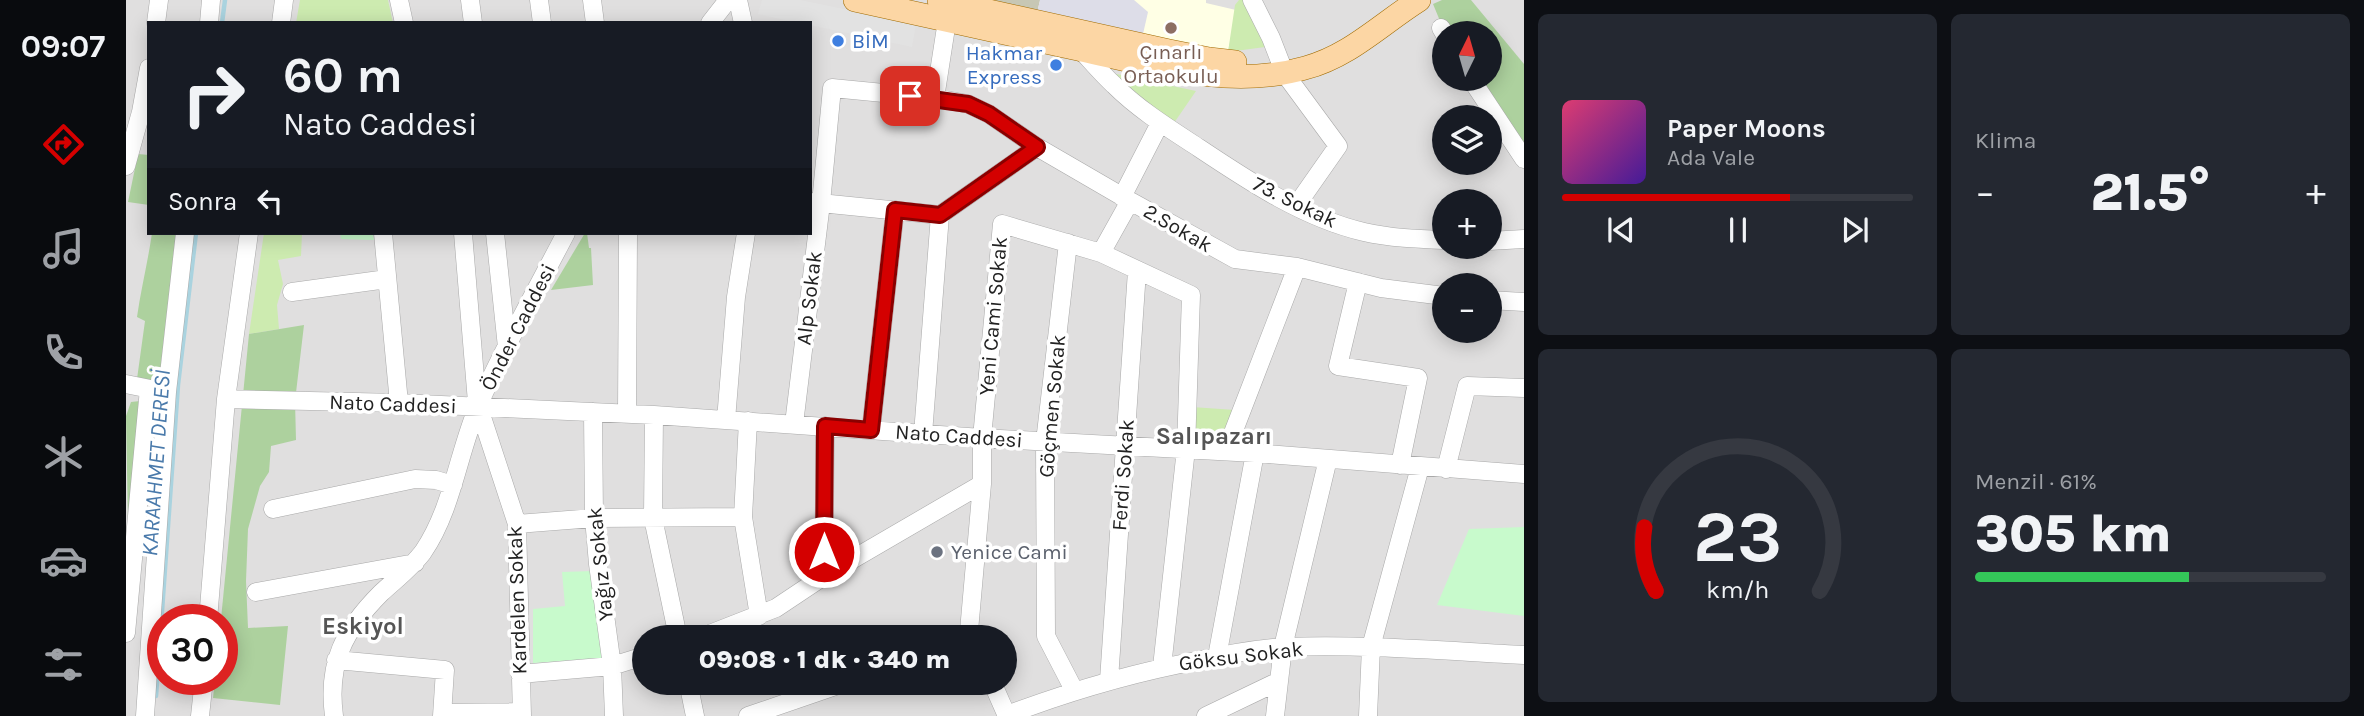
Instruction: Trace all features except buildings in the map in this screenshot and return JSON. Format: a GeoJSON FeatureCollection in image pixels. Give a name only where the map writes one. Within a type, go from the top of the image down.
{"type":"FeatureCollection","features":[{"type":"Feature","properties":{"kind":"main road"},"geometry":{"type":"LineString","coordinates":[[855,0],[946,5],[1209,59],[1308,68],[1354,46],[1419,0]]}},
{"type":"Feature","properties":{"kind":"main road"},"geometry":{"type":"LineString","coordinates":[[946,5],[1082,50],[1198,74],[1258,77],[1282,66],[1292,57],[1332,42],[1361,25],[1394,0]]}},
{"type":"Feature","properties":{"kind":"street"},"geometry":{"type":"LineString","coordinates":[[156,21],[159,0]]}},
{"type":"Feature","properties":{"kind":"street"},"geometry":{"type":"LineString","coordinates":[[209,21],[211,0]]}},
{"type":"Feature","properties":{"kind":"street"},"geometry":{"type":"LineString","coordinates":[[281,21],[284,0]]}},
{"type":"Feature","properties":{"kind":"street"},"geometry":{"type":"LineString","coordinates":[[399,0],[404,21]]}},
{"type":"Feature","properties":{"kind":"street"},"geometry":{"type":"LineString","coordinates":[[470,0],[473,21]]}},
{"type":"Feature","properties":{"kind":"street"},"geometry":{"type":"LineString","coordinates":[[539,0],[542,21]]}},
{"type":"Feature","properties":{"kind":"street"},"geometry":{"type":"LineString","coordinates":[[593,0],[596,21]]}},
{"type":"Feature","properties":{"kind":"street"},"geometry":{"type":"LineString","coordinates":[[712,21],[728,0]]}},
{"type":"Feature","properties":{"kind":"street"},"geometry":{"type":"LineString","coordinates":[[738,0],[743,21]]}},
{"type":"Feature","properties":{"kind":"street"},"geometry":{"type":"LineString","coordinates":[[1252,0],[1282,66],[1338,146],[1296,206]]}},
{"type":"Feature","properties":{"kind":"street"},"geometry":{"type":"LineString","coordinates":[[935,98],[946,5]]}},
{"type":"Feature","properties":{"kind":"street","name":"73. Sokak"},"geometry":{"type":"LineString","coordinates":[[1082,50],[1113,85],[1160,123],[1256,185],[1296,206],[1362,232],[1432,239]]}},
{"type":"Feature","properties":{"kind":"street"},"geometry":{"type":"LineString","coordinates":[[126,166],[147,79]]}},
{"type":"Feature","properties":{"kind":"street","name":"2.Sokak"},"geometry":{"type":"LineString","coordinates":[[832,88],[935,98],[980,109],[1037,147],[1235,260],[1297,267],[1405,292],[1432,295]]}},
{"type":"Feature","properties":{"kind":"street","name":"Alp Sokak"},"geometry":{"type":"LineString","coordinates":[[794,424],[816,202],[832,88]]}},
{"type":"Feature","properties":{"kind":"street"},"geometry":{"type":"LineString","coordinates":[[1479,91],[1524,159]]}},
{"type":"Feature","properties":{"kind":"street"},"geometry":{"type":"LineString","coordinates":[[1101,253],[1160,123]]}},
{"type":"Feature","properties":{"kind":"street"},"geometry":{"type":"LineString","coordinates":[[816,202],[940,215],[1037,147]]}},
{"type":"Feature","properties":{"kind":"street"},"geometry":{"type":"LineString","coordinates":[[871,430],[895,210]]}},
{"type":"Feature","properties":{"kind":"street"},"geometry":{"type":"LineString","coordinates":[[923,434],[940,215]]}},
{"type":"Feature","properties":{"kind":"street","name":"Yeni Cami Sokak"},"geometry":{"type":"LineString","coordinates":[[966,625],[982,484],[982,438],[1002,224],[1101,253],[1191,295],[1186,449]]}},
{"type":"Feature","properties":{"kind":"street"},"geometry":{"type":"LineString","coordinates":[[126,633],[158,390],[185,235]]}},
{"type":"Feature","properties":{"kind":"street"},"geometry":{"type":"LineString","coordinates":[[209,604],[226,399],[249,235]]}},
{"type":"Feature","properties":{"kind":"street"},"geometry":{"type":"LineString","coordinates":[[383,235],[399,403]]}},
{"type":"Feature","properties":{"kind":"street"},"geometry":{"type":"LineString","coordinates":[[463,235],[478,407]]}},
{"type":"Feature","properties":{"kind":"street"},"geometry":{"type":"LineString","coordinates":[[495,235],[507,347]]}},
{"type":"Feature","properties":{"kind":"street","name":"Önder Caddesi"},"geometry":{"type":"LineString","coordinates":[[334,716],[332,687],[340,647],[354,623],[381,593],[415,563],[431,539],[453,485],[478,407],[565,235]]}},
{"type":"Feature","properties":{"kind":"street"},"geometry":{"type":"LineString","coordinates":[[627,414],[628,235]]}},
{"type":"Feature","properties":{"kind":"street"},"geometry":{"type":"LineString","coordinates":[[726,420],[736,297],[746,235]]}},
{"type":"Feature","properties":{"kind":"street"},"geometry":{"type":"LineString","coordinates":[[1502,240],[1524,239]]}},
{"type":"Feature","properties":{"kind":"street","name":"Göçmen Sokak"},"geometry":{"type":"LineString","coordinates":[[1068,243],[1045,442],[1046,636],[1074,690]]}},
{"type":"Feature","properties":{"kind":"street"},"geometry":{"type":"LineString","coordinates":[[1226,452],[1297,267]]}},
{"type":"Feature","properties":{"kind":"street","name":"Ferdi Sokak"},"geometry":{"type":"LineString","coordinates":[[1109,680],[1137,271]]}},
{"type":"Feature","properties":{"kind":"street"},"geometry":{"type":"LineString","coordinates":[[292,292],[387,279]]}},
{"type":"Feature","properties":{"kind":"street"},"geometry":{"type":"LineString","coordinates":[[1358,282],[1338,366],[1418,378],[1400,465]]}},
{"type":"Feature","properties":{"kind":"street"},"geometry":{"type":"LineString","coordinates":[[1502,301],[1524,302]]}},
{"type":"Feature","properties":{"kind":"street"},"geometry":{"type":"LineString","coordinates":[[126,384],[158,390]]}},
{"type":"Feature","properties":{"kind":"street"},"geometry":{"type":"LineString","coordinates":[[1446,469],[1467,386],[1524,388]]}},
{"type":"Feature","properties":{"kind":"street"},"geometry":{"type":"LineString","coordinates":[[145,716],[158,390]]}},
{"type":"Feature","properties":{"kind":"street","name":"Nato Caddesi"},"geometry":{"type":"LineString","coordinates":[[226,399],[399,403],[654,415],[1045,442],[1255,453],[1524,474]]}},
{"type":"Feature","properties":{"kind":"street","name":"Kardelen Sokak"},"geometry":{"type":"LineString","coordinates":[[478,407],[517,524],[522,714]]}},
{"type":"Feature","properties":{"kind":"street","name":"Yağız Sokak"},"geometry":{"type":"LineString","coordinates":[[593,412],[594,518],[612,666],[614,716]]}},
{"type":"Feature","properties":{"kind":"street"},"geometry":{"type":"LineString","coordinates":[[654,415],[653,518],[675,625]]}},
{"type":"Feature","properties":{"kind":"street"},"geometry":{"type":"LineString","coordinates":[[748,421],[743,517],[759,615]]}},
{"type":"Feature","properties":{"kind":"street"},"geometry":{"type":"LineString","coordinates":[[824,576],[825,426]]}},
{"type":"Feature","properties":{"kind":"street"},"geometry":{"type":"LineString","coordinates":[[1162,667],[1186,449]]}},
{"type":"Feature","properties":{"kind":"street"},"geometry":{"type":"LineString","coordinates":[[1217,657],[1255,453]]}},
{"type":"Feature","properties":{"kind":"street"},"geometry":{"type":"LineString","coordinates":[[1275,716],[1283,647],[1328,460]]}},
{"type":"Feature","properties":{"kind":"street"},"geometry":{"type":"LineString","coordinates":[[1368,716],[1371,648],[1420,467]]}},
{"type":"Feature","properties":{"kind":"street"},"geometry":{"type":"LineString","coordinates":[[273,509],[415,480],[436,480],[453,485]]}},
{"type":"Feature","properties":{"kind":"street"},"geometry":{"type":"LineString","coordinates":[[733,625],[776,608],[824,576],[982,484]]}},
{"type":"Feature","properties":{"kind":"street"},"geometry":{"type":"LineString","coordinates":[[517,524],[594,518],[743,517]]}},
{"type":"Feature","properties":{"kind":"street"},"geometry":{"type":"LineString","coordinates":[[256,592],[415,563]]}},
{"type":"Feature","properties":{"kind":"street","name":"Göksu Sokak"},"geometry":{"type":"LineString","coordinates":[[1007,715],[1109,680],[1162,667],[1283,647],[1524,655]]}},
{"type":"Feature","properties":{"kind":"street"},"geometry":{"type":"LineString","coordinates":[[336,660],[445,670],[442,714],[522,714]]}},
{"type":"Feature","properties":{"kind":"street"},"geometry":{"type":"LineString","coordinates":[[520,674],[612,666],[632,660]]}},
{"type":"Feature","properties":{"kind":"street"},"geometry":{"type":"LineString","coordinates":[[1206,716],[1279,681]]}},
{"type":"Feature","properties":{"kind":"street"},"geometry":{"type":"LineString","coordinates":[[200,716],[202,695]]}},
{"type":"Feature","properties":{"kind":"street"},"geometry":{"type":"LineString","coordinates":[[691,695],[695,716]]}},
{"type":"Feature","properties":{"kind":"street"},"geometry":{"type":"LineString","coordinates":[[748,716],[809,695]]}},
{"type":"Feature","properties":{"kind":"street"},"geometry":{"type":"LineString","coordinates":[[998,695],[1007,715]]}},
{"type":"Feature","properties":{"kind":"shaded area"},"geometry":{"type":"Polygon","coordinates":[[[126,0],[1524,0],[1524,716],[126,716],[126,0]]]}},
{"type":"Feature","properties":{"kind":"shaded area"},"geometry":{"type":"Polygon","coordinates":[[[762,0],[800,0],[916,24],[912,47],[812,25],[812,21],[790,21],[758,14],[762,0]]]}},
{"type":"Feature","properties":{"kind":"shaded area"},"geometry":{"type":"Polygon","coordinates":[[[973,0],[1040,0],[1037,13],[973,0]]]}},
{"type":"Feature","properties":{"kind":"shaded area","name":"Çınarlı Ortaokulu"},"geometry":{"type":"Polygon","coordinates":[[[1040,0],[1206,0],[1206,3],[1236,10],[1228,52],[1037,13],[1040,0]]]}},
{"type":"Feature","properties":{"kind":"shaded area"},"geometry":{"type":"Polygon","coordinates":[[[1040,0],[1134,0],[1148,12],[1143,34],[1037,13],[1040,0]]]}},
{"type":"Feature","properties":{"kind":"green space"},"geometry":{"type":"Polygon","coordinates":[[[300,0],[388,0],[393,21],[296,21],[300,0]]]}},
{"type":"Feature","properties":{"kind":"green space"},"geometry":{"type":"Polygon","coordinates":[[[1239,0],[1245,0],[1265,47],[1228,52],[1235,5],[1239,0]]]}},
{"type":"Feature","properties":{"kind":"green space"},"geometry":{"type":"Polygon","coordinates":[[[1442,0],[1471,0],[1488,21],[1440,21],[1433,4],[1442,0]]]}},
{"type":"Feature","properties":{"kind":"green space"},"geometry":{"type":"Polygon","coordinates":[[[1502,37],[1524,64],[1524,157],[1502,124],[1502,105],[1489,105],[1480,91],[1502,91],[1502,37]]]}},
{"type":"Feature","properties":{"kind":"green space"},"geometry":{"type":"Polygon","coordinates":[[[1107,72],[1196,91],[1174,123],[1107,72]]]}},
{"type":"Feature","properties":{"kind":"green space"},"geometry":{"type":"Polygon","coordinates":[[[138,154],[147,155],[147,205],[128,202],[138,154]]]}},
{"type":"Feature","properties":{"kind":"green space"},"geometry":{"type":"Polygon","coordinates":[[[152,235],[176,235],[159,382],[137,379],[145,321],[137,317],[152,235]]]}},
{"type":"Feature","properties":{"kind":"green space"},"geometry":{"type":"Polygon","coordinates":[[[264,235],[302,235],[301,256],[278,260],[283,284],[277,305],[279,329],[249,334],[264,235]]]}},
{"type":"Feature","properties":{"kind":"green space"},"geometry":{"type":"Polygon","coordinates":[[[340,235],[373,235],[374,240],[341,239],[340,235]]]}},
{"type":"Feature","properties":{"kind":"green space"},"geometry":{"type":"Polygon","coordinates":[[[584,235],[587,235],[591,248],[593,285],[551,290],[584,235]]]}},
{"type":"Feature","properties":{"kind":"green space"},"geometry":{"type":"Polygon","coordinates":[[[304,325],[295,401],[296,440],[271,446],[269,472],[260,486],[248,529],[248,628],[288,626],[280,705],[213,698],[213,695],[238,695],[238,604],[222,604],[249,334],[304,325]]]}},
{"type":"Feature","properties":{"kind":"green space"},"geometry":{"type":"Polygon","coordinates":[[[140,401],[128,524],[126,416],[131,402],[140,401]]]}},
{"type":"Feature","properties":{"kind":"green space"},"geometry":{"type":"Polygon","coordinates":[[[1192,407],[1235,410],[1225,443],[1190,441],[1192,407]]]}},
{"type":"Feature","properties":{"kind":"green space"},"geometry":{"type":"Polygon","coordinates":[[[1524,527],[1524,616],[1437,605],[1469,529],[1524,527]]]}},
{"type":"Feature","properties":{"kind":"green space"},"geometry":{"type":"Polygon","coordinates":[[[593,571],[604,658],[533,663],[533,609],[565,606],[562,572],[593,571]]]}},
{"type":"Feature","properties":{"kind":"waterway","name":"KARAAHMET DERESİ"},"geometry":{"type":"LineString","coordinates":[[222,21],[225,0]]}},
{"type":"Feature","properties":{"kind":"waterway","name":"KARAAHMET DERESİ"},"geometry":{"type":"LineString","coordinates":[[156,696],[178,385],[196,235]]}},
{"type":"Feature","properties":{"kind":"place","name":"Çınarlı Ortaokulu"},"geometry":{"type":"Point","coordinates":[1171,28]}},
{"type":"Feature","properties":{"kind":"place","name":"BİM"},"geometry":{"type":"Point","coordinates":[838,41]}},
{"type":"Feature","properties":{"kind":"place","name":"Hakmar Express"},"geometry":{"type":"Point","coordinates":[1056,65]}},
{"type":"Feature","properties":{"kind":"place","name":"Yenice Cami"},"geometry":{"type":"Point","coordinates":[937,552]}},
{"type":"Feature","properties":{"kind":"district","name":"Salıpazarı"},"geometry":{"type":"Point","coordinates":[1214,436]}},
{"type":"Feature","properties":{"kind":"district","name":"Eskiyol"},"geometry":{"type":"Point","coordinates":[363,626]}},
{"type":"Feature","properties":{"kind":"route"},"geometry":{"type":"LineString","coordinates":[[824,552],[825,426],[871,430],[895,210],[940,215],[1037,147],[989,114],[968,104],[910,96]]}}]}
